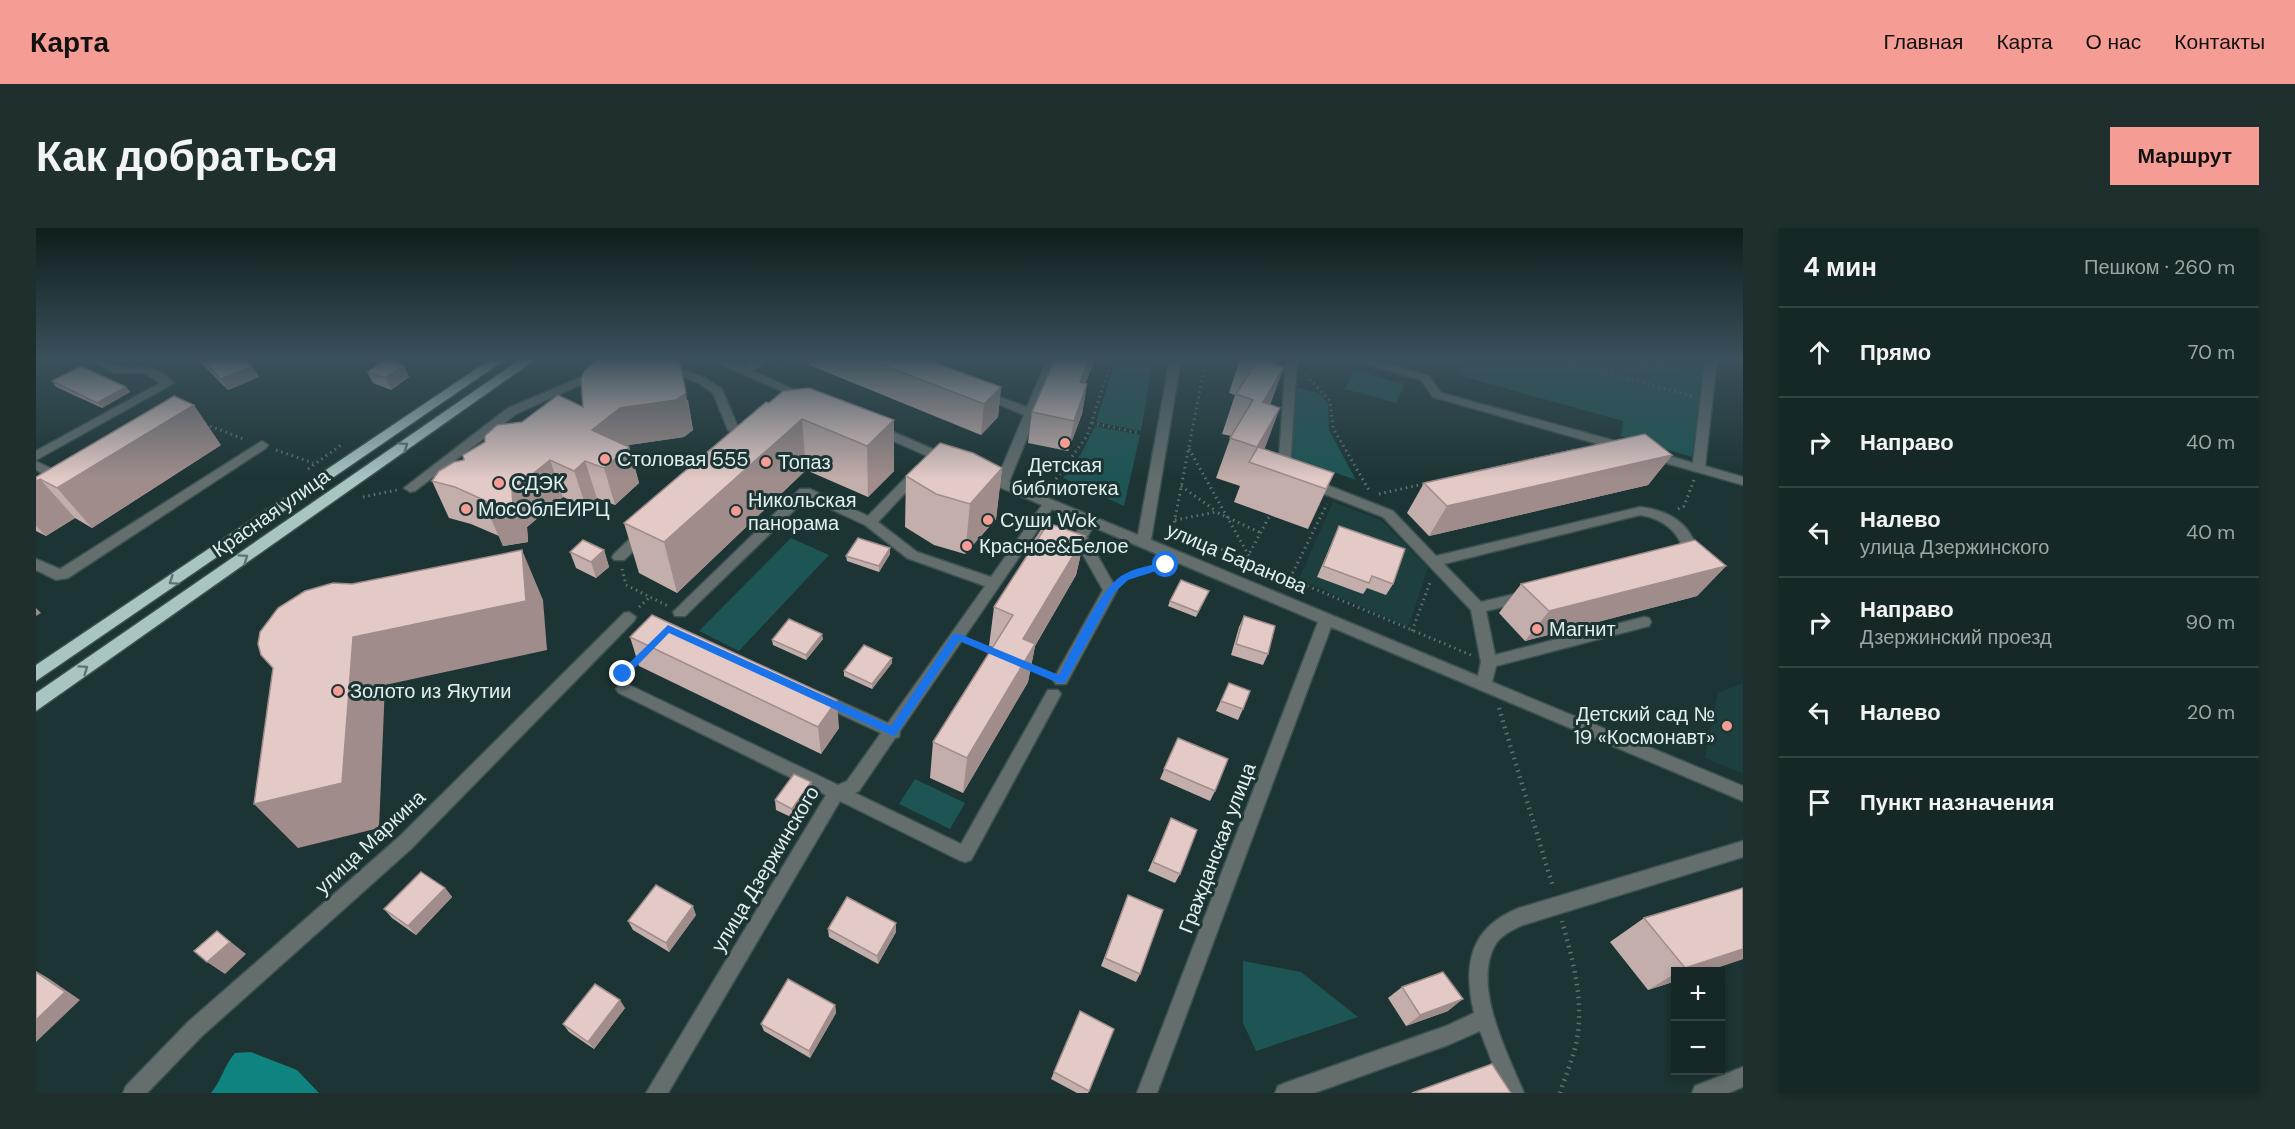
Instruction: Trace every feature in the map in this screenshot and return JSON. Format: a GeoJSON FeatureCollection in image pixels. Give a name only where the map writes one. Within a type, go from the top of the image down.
{"type":"FeatureCollection","features":[{"type":"Feature","properties":{"kind":"highway","name":"Красная улица"},"geometry":{"type":"LineString","coordinates":[[36,674],[441,399]]}},
{"type":"Feature","properties":{"kind":"highway","name":"Красная улица"},"geometry":{"type":"LineString","coordinates":[[36,703],[471,399]]}},
{"type":"Feature","properties":{"kind":"street"},"geometry":{"type":"LineString","coordinates":[[36,456],[140,399]]}},
{"type":"Feature","properties":{"kind":"street"},"geometry":{"type":"LineString","coordinates":[[410,488],[512,411],[538,399]]}},
{"type":"Feature","properties":{"kind":"street"},"geometry":{"type":"LineString","coordinates":[[722,399],[732,427],[750,437]]}},
{"type":"Feature","properties":{"kind":"street"},"geometry":{"type":"LineString","coordinates":[[785,408],[797,399]]}},
{"type":"Feature","properties":{"kind":"street"},"geometry":{"type":"LineString","coordinates":[[808,399],[821,405]]}},
{"type":"Feature","properties":{"kind":"street"},"geometry":{"type":"LineString","coordinates":[[995,399],[1031,412]]}},
{"type":"Feature","properties":{"kind":"street"},"geometry":{"type":"LineString","coordinates":[[1002,484],[1036,399]]}},
{"type":"Feature","properties":{"kind":"street"},"geometry":{"type":"LineString","coordinates":[[1144,542],[1169,399]]}},
{"type":"Feature","properties":{"kind":"street"},"geometry":{"type":"LineString","coordinates":[[1292,399],[1284,472],[1388,514],[1478,608],[1489,662],[1484,684]]}},
{"type":"Feature","properties":{"kind":"street"},"geometry":{"type":"LineString","coordinates":[[1453,399],[1743,481]]}},
{"type":"Feature","properties":{"kind":"street"},"geometry":{"type":"LineString","coordinates":[[1699,468],[1708,400]]}},
{"type":"Feature","properties":{"kind":"street","name":"улица Баранова"},"geometry":{"type":"LineString","coordinates":[[863,423],[1049,504],[1327,618],[1743,794]]}},
{"type":"Feature","properties":{"kind":"street"},"geometry":{"type":"LineString","coordinates":[[36,564],[56,575],[63,574],[262,445]]}},
{"type":"Feature","properties":{"kind":"street"},"geometry":{"type":"LineString","coordinates":[[870,522],[935,455]]}},
{"type":"Feature","properties":{"kind":"street"},"geometry":{"type":"LineString","coordinates":[[36,478],[42,468],[78,487]]}},
{"type":"Feature","properties":{"kind":"street"},"geometry":{"type":"LineString","coordinates":[[680,612],[805,492],[870,522],[912,555],[992,583]]}},
{"type":"Feature","properties":{"kind":"street","name":"улица Дзержинского"},"geometry":{"type":"LineString","coordinates":[[656,1093],[836,792],[853,786],[893,732],[992,583],[1049,504]]}},
{"type":"Feature","properties":{"kind":"street"},"geometry":{"type":"LineString","coordinates":[[1435,563],[1640,511],[1662,515],[1683,532],[1690,549],[1687,556],[1667,563]]}},
{"type":"Feature","properties":{"kind":"street"},"geometry":{"type":"LineString","coordinates":[[1109,528],[1133,529],[1149,519]]}},
{"type":"Feature","properties":{"kind":"street"},"geometry":{"type":"LineString","coordinates":[[624,689],[965,854],[1110,590],[1080,537],[1091,520]]}},
{"type":"Feature","properties":{"kind":"street"},"geometry":{"type":"LineString","coordinates":[[619,557],[654,525]]}},
{"type":"Feature","properties":{"kind":"street"},"geometry":{"type":"LineString","coordinates":[[1478,608],[1544,592]]}},
{"type":"Feature","properties":{"kind":"street","name":"улица Маркина"},"geometry":{"type":"LineString","coordinates":[[133,1093],[195,1029],[405,843],[629,617]]}},
{"type":"Feature","properties":{"kind":"street","name":"Гражданская улица"},"geometry":{"type":"LineString","coordinates":[[1146,1093],[1327,618]]}},
{"type":"Feature","properties":{"kind":"street"},"geometry":{"type":"LineString","coordinates":[[1489,662],[1644,622]]}},
{"type":"Feature","properties":{"kind":"street"},"geometry":{"type":"LineString","coordinates":[[807,693],[893,732]]}},
{"type":"Feature","properties":{"kind":"street"},"geometry":{"type":"LineString","coordinates":[[1514,1093],[1484,1019],[1480,962],[1487,941],[1500,927],[1519,917],[1743,849]]}},
{"type":"Feature","properties":{"kind":"street"},"geometry":{"type":"LineString","coordinates":[[1285,1093],[1448,1035],[1484,1019]]}},
{"type":"Feature","properties":{"kind":"street"},"geometry":{"type":"LineString","coordinates":[[1702,1093],[1743,1077]]}},
{"type":"Feature","properties":{"kind":"path"},"geometry":{"type":"LineString","coordinates":[[1056,479],[1077,453],[1092,423],[1099,399]]}},
{"type":"Feature","properties":{"kind":"path"},"geometry":{"type":"LineString","coordinates":[[1198,399],[1173,529],[1248,558],[1412,631],[1489,662]]}},
{"type":"Feature","properties":{"kind":"path"},"geometry":{"type":"LineString","coordinates":[[1328,399],[1333,428],[1374,498],[1385,491],[1607,442]]}},
{"type":"Feature","properties":{"kind":"path"},"geometry":{"type":"LineString","coordinates":[[196,420],[313,463]]}},
{"type":"Feature","properties":{"kind":"path"},"geometry":{"type":"LineString","coordinates":[[1092,423],[1140,433]]}},
{"type":"Feature","properties":{"kind":"path"},"geometry":{"type":"LineString","coordinates":[[1189,448],[1248,558]]}},
{"type":"Feature","properties":{"kind":"path"},"geometry":{"type":"LineString","coordinates":[[1662,515],[1684,506],[1699,468]]}},
{"type":"Feature","properties":{"kind":"path"},"geometry":{"type":"LineString","coordinates":[[1181,486],[1216,512],[1261,532]]}},
{"type":"Feature","properties":{"kind":"path"},"geometry":{"type":"LineString","coordinates":[[363,497],[410,488]]}},
{"type":"Feature","properties":{"kind":"path"},"geometry":{"type":"LineString","coordinates":[[1290,578],[1333,492]]}},
{"type":"Feature","properties":{"kind":"path"},"geometry":{"type":"LineString","coordinates":[[1174,520],[1216,512]]}},
{"type":"Feature","properties":{"kind":"path"},"geometry":{"type":"LineString","coordinates":[[1234,580],[1270,515]]}},
{"type":"Feature","properties":{"kind":"path"},"geometry":{"type":"LineString","coordinates":[[1412,631],[1435,563]]}},
{"type":"Feature","properties":{"kind":"path"},"geometry":{"type":"LineString","coordinates":[[1110,590],[1125,578],[1145,569],[1166,565]]}},
{"type":"Feature","properties":{"kind":"path"},"geometry":{"type":"LineString","coordinates":[[626,585],[650,597]]}},
{"type":"Feature","properties":{"kind":"path"},"geometry":{"type":"LineString","coordinates":[[957,636],[999,654]]}},
{"type":"Feature","properties":{"kind":"path"},"geometry":{"type":"LineString","coordinates":[[624,689],[623,674],[645,651]]}},
{"type":"Feature","properties":{"kind":"path"},"geometry":{"type":"LineString","coordinates":[[1019,663],[1057,687]]}},
{"type":"Feature","properties":{"kind":"path"},"geometry":{"type":"LineString","coordinates":[[1484,684],[1499,707],[1576,972],[1579,1011],[1576,1044],[1560,1093]]}},
{"type":"Feature","properties":{"kind":"shaded area"},"geometry":{"type":"Polygon","coordinates":[[[1103,399],[1146,399],[1141,431],[1096,422],[1103,399]]]}},
{"type":"Feature","properties":{"kind":"shaded area"},"geometry":{"type":"Polygon","coordinates":[[[1296,399],[1324,399],[1328,404],[1329,430],[1356,480],[1291,457],[1296,399]]]}},
{"type":"Feature","properties":{"kind":"shaded area"},"geometry":{"type":"Polygon","coordinates":[[[1383,399],[1398,399],[1396,403],[1383,399]]]}},
{"type":"Feature","properties":{"kind":"shaded area"},"geometry":{"type":"Polygon","coordinates":[[[1545,399],[1699,399],[1692,457],[1621,436],[1623,421],[1545,399]]]}},
{"type":"Feature","properties":{"kind":"shaded area"},"geometry":{"type":"Polygon","coordinates":[[[1095,426],[1140,435],[1124,506],[1063,478],[1081,454],[1095,426]]]}},
{"type":"Feature","properties":{"kind":"shaded area"},"geometry":{"type":"Polygon","coordinates":[[[1333,502],[1381,520],[1428,568],[1408,627],[1299,579],[1333,502]]]}},
{"type":"Feature","properties":{"kind":"shaded area"},"geometry":{"type":"Polygon","coordinates":[[[791,538],[829,555],[739,651],[699,631],[791,538]]]}},
{"type":"Feature","properties":{"kind":"shaded area","name":"Детский сад № 19 «Космонавт»"},"geometry":{"type":"Polygon","coordinates":[[[1743,683],[1743,774],[1705,758],[1718,693],[1743,683]]]}},
{"type":"Feature","properties":{"kind":"shaded area"},"geometry":{"type":"Polygon","coordinates":[[[915,779],[965,803],[950,829],[899,804],[915,779]]]}},
{"type":"Feature","properties":{"kind":"shaded area"},"geometry":{"type":"Polygon","coordinates":[[[1243,961],[1301,972],[1358,1017],[1256,1051],[1243,1023],[1243,961]]]}},
{"type":"Feature","properties":{"kind":"shaded area"},"geometry":{"type":"Polygon","coordinates":[[[251,1052],[297,1070],[319,1093],[211,1093],[235,1053],[251,1052]]]}},
{"type":"Feature","properties":{"kind":"building"},"geometry":{"type":"Polygon","coordinates":[[[90,399],[104,399],[97,403],[90,399]]]}},
{"type":"Feature","properties":{"kind":"building"},"geometry":{"type":"Polygon","coordinates":[[[168,399],[181,399],[194,405],[57,488],[40,479],[36,481],[36,477],[168,399]]]}},
{"type":"Feature","properties":{"kind":"building"},"geometry":{"type":"Polygon","coordinates":[[[552,399],[567,399],[583,407],[582,399],[677,399],[620,408],[592,430],[629,447],[604,468],[585,461],[574,471],[550,460],[512,490],[513,506],[487,510],[486,501],[455,487],[432,481],[439,471],[454,462],[464,460],[463,455],[485,442],[485,436],[497,425],[522,422],[552,399]]]}},
{"type":"Feature","properties":{"kind":"building"},"geometry":{"type":"Polygon","coordinates":[[[773,399],[839,399],[894,420],[867,446],[802,419],[664,542],[624,523],[766,402],[769,403],[773,399]]]}},
{"type":"Feature","properties":{"kind":"building"},"geometry":{"type":"Polygon","coordinates":[[[972,399],[989,399],[984,404],[972,399]]]}},
{"type":"Feature","properties":{"kind":"building"},"geometry":{"type":"Polygon","coordinates":[[[1037,399],[1082,399],[1074,421],[1032,412],[1037,399]]]}},
{"type":"Feature","properties":{"kind":"building"},"geometry":{"type":"Polygon","coordinates":[[[1251,399],[1265,399],[1263,402],[1280,408],[1257,447],[1230,438],[1253,400],[1251,399]]]}},
{"type":"Feature","properties":{"kind":"building"},"geometry":{"type":"Polygon","coordinates":[[[1645,434],[1672,455],[1447,506],[1424,483],[1645,434]]]}},
{"type":"Feature","properties":{"kind":"building"},"geometry":{"type":"Polygon","coordinates":[[[940,443],[973,453],[1002,468],[970,504],[936,494],[906,476],[940,443]]]}},
{"type":"Feature","properties":{"kind":"building"},"geometry":{"type":"Polygon","coordinates":[[[1258,447],[1334,473],[1326,489],[1249,462],[1258,447]]]}},
{"type":"Feature","properties":{"kind":"building"},"geometry":{"type":"Polygon","coordinates":[[[1048,523],[1085,536],[1023,639],[1035,644],[967,758],[933,742],[1013,615],[994,607],[1048,523]]]}},
{"type":"Feature","properties":{"kind":"building"},"geometry":{"type":"Polygon","coordinates":[[[1046,526],[1034,545],[1032,544],[1046,526]]]}},
{"type":"Feature","properties":{"kind":"building"},"geometry":{"type":"Polygon","coordinates":[[[1339,526],[1405,549],[1393,584],[1372,576],[1369,583],[1323,566],[1339,526]]]}},
{"type":"Feature","properties":{"kind":"building"},"geometry":{"type":"Polygon","coordinates":[[[858,538],[890,548],[879,566],[846,556],[858,538]]]}},
{"type":"Feature","properties":{"kind":"building"},"geometry":{"type":"Polygon","coordinates":[[[583,540],[604,550],[591,562],[570,552],[583,540]]]}},
{"type":"Feature","properties":{"kind":"building"},"geometry":{"type":"Polygon","coordinates":[[[1695,540],[1726,566],[1549,611],[1521,584],[1695,540]]]}},
{"type":"Feature","properties":{"kind":"building"},"geometry":{"type":"Polygon","coordinates":[[[522,550],[526,601],[353,637],[342,783],[254,804],[273,668],[261,655],[258,644],[260,632],[278,608],[305,591],[333,583],[352,584],[522,550]]]}},
{"type":"Feature","properties":{"kind":"building"},"geometry":{"type":"Polygon","coordinates":[[[1181,580],[1209,591],[1198,612],[1170,601],[1181,580]]]}},
{"type":"Feature","properties":{"kind":"building"},"geometry":{"type":"Polygon","coordinates":[[[652,615],[837,700],[818,727],[630,637],[652,615]]]}},
{"type":"Feature","properties":{"kind":"building"},"geometry":{"type":"Polygon","coordinates":[[[1244,616],[1275,626],[1268,654],[1236,644],[1244,616]]]}},
{"type":"Feature","properties":{"kind":"building"},"geometry":{"type":"Polygon","coordinates":[[[789,619],[822,634],[806,655],[772,640],[789,619]]]}},
{"type":"Feature","properties":{"kind":"building"},"geometry":{"type":"Polygon","coordinates":[[[864,645],[892,658],[872,684],[844,671],[864,645]]]}},
{"type":"Feature","properties":{"kind":"building"},"geometry":{"type":"Polygon","coordinates":[[[1229,683],[1250,691],[1243,709],[1221,701],[1229,683]]]}},
{"type":"Feature","properties":{"kind":"building"},"geometry":{"type":"Polygon","coordinates":[[[1178,738],[1228,759],[1215,791],[1164,769],[1178,738]]]}},
{"type":"Feature","properties":{"kind":"building"},"geometry":{"type":"Polygon","coordinates":[[[794,774],[811,782],[792,809],[775,800],[794,774]]]}},
{"type":"Feature","properties":{"kind":"building"},"geometry":{"type":"Polygon","coordinates":[[[1171,818],[1197,830],[1180,874],[1153,862],[1171,818]]]}},
{"type":"Feature","properties":{"kind":"building"},"geometry":{"type":"Polygon","coordinates":[[[421,872],[445,888],[408,926],[384,909],[421,872]]]}},
{"type":"Feature","properties":{"kind":"building"},"geometry":{"type":"Polygon","coordinates":[[[656,885],[693,906],[666,943],[628,921],[656,885]]]}},
{"type":"Feature","properties":{"kind":"building"},"geometry":{"type":"Polygon","coordinates":[[[1743,888],[1743,949],[1684,967],[1644,918],[1743,888]]]}},
{"type":"Feature","properties":{"kind":"building"},"geometry":{"type":"Polygon","coordinates":[[[1128,895],[1163,910],[1140,974],[1105,958],[1128,895]]]}},
{"type":"Feature","properties":{"kind":"building"},"geometry":{"type":"Polygon","coordinates":[[[847,897],[896,923],[877,956],[828,929],[847,897]]]}},
{"type":"Feature","properties":{"kind":"building"},"geometry":{"type":"Polygon","coordinates":[[[217,931],[230,942],[207,962],[194,951],[217,931]]]}},
{"type":"Feature","properties":{"kind":"building"},"geometry":{"type":"Polygon","coordinates":[[[36,972],[65,992],[36,1020],[36,972]]]}},
{"type":"Feature","properties":{"kind":"building"},"geometry":{"type":"Polygon","coordinates":[[[1443,972],[1463,999],[1420,1015],[1402,987],[1443,972]]]}},
{"type":"Feature","properties":{"kind":"building"},"geometry":{"type":"Polygon","coordinates":[[[788,979],[835,1005],[809,1051],[761,1024],[788,979]]]}},
{"type":"Feature","properties":{"kind":"building"},"geometry":{"type":"Polygon","coordinates":[[[595,984],[620,1000],[588,1042],[563,1024],[595,984]]]}},
{"type":"Feature","properties":{"kind":"building"},"geometry":{"type":"Polygon","coordinates":[[[1080,1011],[1114,1029],[1089,1091],[1054,1072],[1080,1011]]]}},
{"type":"Feature","properties":{"kind":"building"},"geometry":{"type":"Polygon","coordinates":[[[1492,1064],[1511,1093],[1412,1093],[1492,1064]]]}},
{"type":"Feature","properties":{"kind":"place","name":"Детская библиотека"},"geometry":{"type":"Point","coordinates":[1065,443]}},
{"type":"Feature","properties":{"kind":"place","name":"Столовая 555"},"geometry":{"type":"Point","coordinates":[605,459]}},
{"type":"Feature","properties":{"kind":"place","name":"Топаз"},"geometry":{"type":"Point","coordinates":[766,462]}},
{"type":"Feature","properties":{"kind":"place","name":"СДЭК"},"geometry":{"type":"Point","coordinates":[499,483]}},
{"type":"Feature","properties":{"kind":"place","name":"МосОблЕИРЦ"},"geometry":{"type":"Point","coordinates":[466,509]}},
{"type":"Feature","properties":{"kind":"place","name":"Никольская панорама"},"geometry":{"type":"Point","coordinates":[736,511]}},
{"type":"Feature","properties":{"kind":"place","name":"Суши Wok"},"geometry":{"type":"Point","coordinates":[988,520]}},
{"type":"Feature","properties":{"kind":"place","name":"Красное&Белое"},"geometry":{"type":"Point","coordinates":[967,546]}},
{"type":"Feature","properties":{"kind":"place","name":"Магнит"},"geometry":{"type":"Point","coordinates":[1537,629]}},
{"type":"Feature","properties":{"kind":"place","name":"Золото из Якутии"},"geometry":{"type":"Point","coordinates":[338,691]}},
{"type":"Feature","properties":{"kind":"place","name":"Детский сад № 19 «Космонавт»"},"geometry":{"type":"Point","coordinates":[1727,726]}},
{"type":"Feature","properties":{"kind":"route"},"geometry":{"type":"LineString","coordinates":[[623,674],[668,629],[893,732],[957,636],[1061,680],[1110,590],[1125,578],[1145,569],[1166,565]]}}]}
